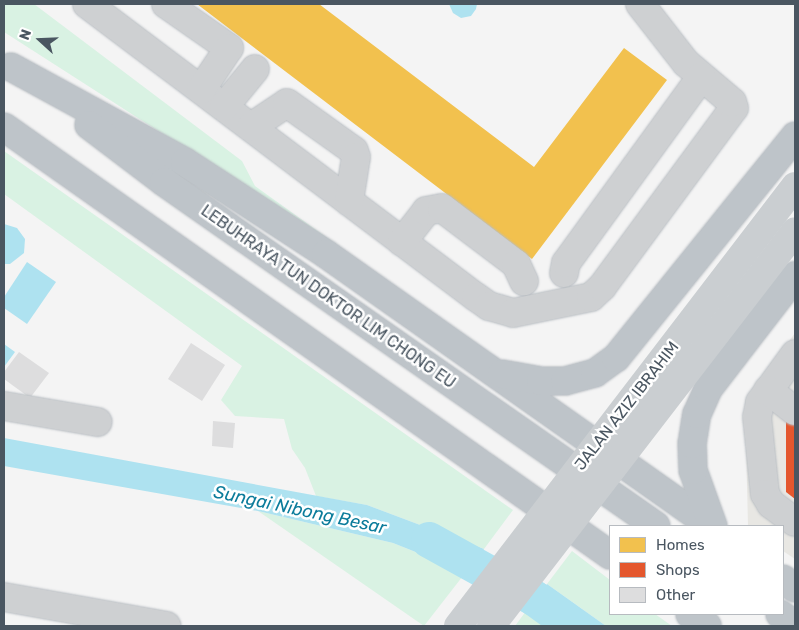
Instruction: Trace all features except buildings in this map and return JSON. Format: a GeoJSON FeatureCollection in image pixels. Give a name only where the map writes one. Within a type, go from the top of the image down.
{"type":"FeatureCollection","features":[{"type":"Feature","properties":{"kind":"highway"},"geometry":{"type":"LineString","coordinates":[[7,64],[185,162],[326,254],[488,370],[711,525]]}},
{"type":"Feature","properties":{"kind":"highway","name":"LEBUHRAYA TUN DOKTOR LIM CHONG EU"},"geometry":{"type":"LineString","coordinates":[[7,64],[164,182],[655,525]]}},
{"type":"Feature","properties":{"kind":"highway"},"geometry":{"type":"LineString","coordinates":[[4,128],[609,554]]}},
{"type":"Feature","properties":{"kind":"highway"},"geometry":{"type":"LineString","coordinates":[[488,370],[523,379],[565,382],[595,373],[616,358],[795,136]]}},
{"type":"Feature","properties":{"kind":"highway"},"geometry":{"type":"LineString","coordinates":[[712,525],[694,470],[692,444],[697,414],[708,389],[795,276]]}},
{"type":"Feature","properties":{"kind":"highway"},"geometry":{"type":"LineString","coordinates":[[784,580],[795,588]]}},
{"type":"Feature","properties":{"kind":"highway"},"geometry":{"type":"LineString","coordinates":[[691,615],[707,626]]}},
{"type":"Feature","properties":{"kind":"highway"},"geometry":{"type":"LineString","coordinates":[[781,615],[795,625]]}},
{"type":"Feature","properties":{"kind":"main road","name":"JALAN AZIZ IBRAHIM"},"geometry":{"type":"LineString","coordinates":[[458,626],[795,186]]}},
{"type":"Feature","properties":{"kind":"main road","name":"JALAN AZIZ IBRAHIM"},"geometry":{"type":"LineString","coordinates":[[491,626],[795,231]]}},
{"type":"Feature","properties":{"kind":"street"},"geometry":{"type":"LineString","coordinates":[[87,4],[115,13],[201,90],[402,242],[489,306],[513,313],[591,297],[602,287],[734,105],[701,78],[640,4]]}},
{"type":"Feature","properties":{"kind":"street"},"geometry":{"type":"LineString","coordinates":[[166,4],[229,48],[201,90]]}},
{"type":"Feature","properties":{"kind":"street"},"geometry":{"type":"LineString","coordinates":[[224,107],[255,69]]}},
{"type":"Feature","properties":{"kind":"street"},"geometry":{"type":"LineString","coordinates":[[564,273],[566,263],[701,78]]}},
{"type":"Feature","properties":{"kind":"street"},"geometry":{"type":"LineString","coordinates":[[251,127],[288,103],[354,151],[356,157],[349,201]]}},
{"type":"Feature","properties":{"kind":"street"},"geometry":{"type":"LineString","coordinates":[[402,242],[426,211],[442,208],[516,264],[524,281],[513,313]]}},
{"type":"Feature","properties":{"kind":"street"},"geometry":{"type":"LineString","coordinates":[[564,273],[591,297]]}},
{"type":"Feature","properties":{"kind":"street"},"geometry":{"type":"LineString","coordinates":[[524,281],[564,273]]}},
{"type":"Feature","properties":{"kind":"street"},"geometry":{"type":"LineString","coordinates":[[795,354],[760,402],[756,416],[765,494],[771,504],[795,522]]}},
{"type":"Feature","properties":{"kind":"street"},"geometry":{"type":"LineString","coordinates":[[768,390],[795,411]]}},
{"type":"Feature","properties":{"kind":"street"},"geometry":{"type":"LineString","coordinates":[[4,406],[98,422]]}},
{"type":"Feature","properties":{"kind":"street"},"geometry":{"type":"LineString","coordinates":[[4,597],[166,626]]}},
{"type":"Feature","properties":{"kind":"shaded area"},"geometry":{"type":"Polygon","coordinates":[[[795,333],[795,559],[784,552],[784,525],[748,525],[745,400],[795,333]]]}},
{"type":"Feature","properties":{"kind":"green space"},"geometry":{"type":"Polygon","coordinates":[[[4,4],[34,4],[242,161],[255,186],[347,252],[4,32],[4,4]]]}},
{"type":"Feature","properties":{"kind":"green space"},"geometry":{"type":"Polygon","coordinates":[[[4,151],[513,510],[484,549],[367,505],[316,496],[305,468],[292,449],[284,419],[235,416],[221,400],[242,366],[4,194],[4,151]]]}},
{"type":"Feature","properties":{"kind":"green space"},"geometry":{"type":"Polygon","coordinates":[[[258,511],[393,543],[466,572],[424,626],[258,511]]]}},
{"type":"Feature","properties":{"kind":"green space"},"geometry":{"type":"Polygon","coordinates":[[[572,551],[609,579],[609,615],[656,615],[672,626],[606,626],[547,584],[572,551]]]}},
{"type":"Feature","properties":{"kind":"green space"},"geometry":{"type":"Polygon","coordinates":[[[529,607],[556,626],[515,626],[529,607]]]}},
{"type":"Feature","properties":{"kind":"water"},"geometry":{"type":"Polygon","coordinates":[[[449,4],[477,4],[471,16],[461,18],[453,13],[449,4]]]}},
{"type":"Feature","properties":{"kind":"water"},"geometry":{"type":"Polygon","coordinates":[[[4,224],[17,228],[25,239],[24,253],[10,264],[4,264],[4,224]]]}},
{"type":"Feature","properties":{"kind":"water"},"geometry":{"type":"Polygon","coordinates":[[[27,262],[56,282],[27,324],[4,308],[4,297],[27,262]]]}},
{"type":"Feature","properties":{"kind":"water"},"geometry":{"type":"Polygon","coordinates":[[[4,344],[15,352],[4,367],[4,344]]]}},
{"type":"Feature","properties":{"kind":"water"},"geometry":{"type":"Polygon","coordinates":[[[4,438],[367,505],[484,549],[466,572],[393,543],[258,511],[4,466],[4,438]]]}},
{"type":"Feature","properties":{"kind":"water"},"geometry":{"type":"Polygon","coordinates":[[[547,584],[606,626],[556,626],[529,607],[547,584]]]}},
{"type":"Feature","properties":{"kind":"waterway","name":"Sungai Nibong Besar"},"geometry":{"type":"LineString","coordinates":[[429,540],[534,598],[573,626]]}}]}
